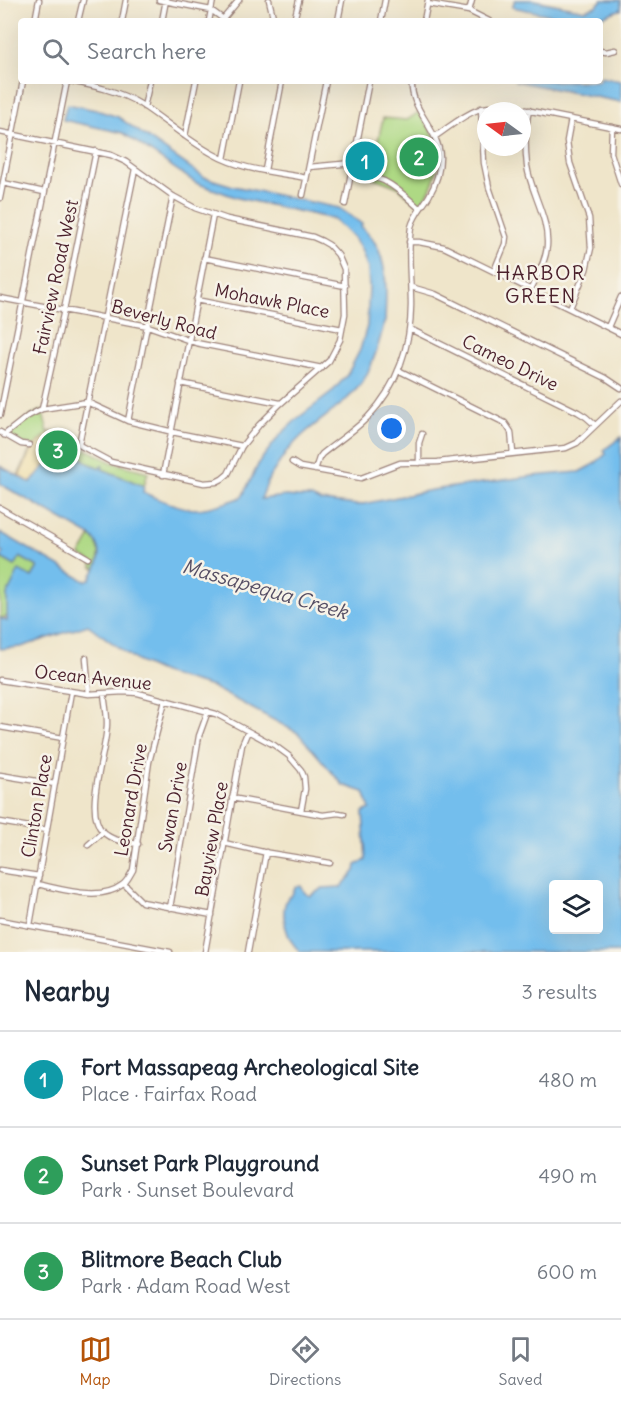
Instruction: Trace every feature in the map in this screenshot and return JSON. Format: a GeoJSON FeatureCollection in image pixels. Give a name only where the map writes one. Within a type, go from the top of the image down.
{"type":"FeatureCollection","features":[{"type":"Feature","properties":{"kind":"street"},"geometry":{"type":"LineString","coordinates":[[36,18],[39,0]]}},
{"type":"Feature","properties":{"kind":"street"},"geometry":{"type":"LineString","coordinates":[[79,18],[83,0]]}},
{"type":"Feature","properties":{"kind":"street"},"geometry":{"type":"LineString","coordinates":[[123,18],[126,0]]}},
{"type":"Feature","properties":{"kind":"street"},"geometry":{"type":"LineString","coordinates":[[159,0],[211,10],[221,18]]}},
{"type":"Feature","properties":{"kind":"street"},"geometry":{"type":"LineString","coordinates":[[210,18],[213,0]]}},
{"type":"Feature","properties":{"kind":"street"},"geometry":{"type":"LineString","coordinates":[[226,18],[239,0]]}},
{"type":"Feature","properties":{"kind":"street"},"geometry":{"type":"LineString","coordinates":[[269,0],[273,18]]}},
{"type":"Feature","properties":{"kind":"street"},"geometry":{"type":"LineString","coordinates":[[295,18],[298,0]]}},
{"type":"Feature","properties":{"kind":"street"},"geometry":{"type":"LineString","coordinates":[[339,18],[342,0]]}},
{"type":"Feature","properties":{"kind":"street"},"geometry":{"type":"LineString","coordinates":[[382,18],[385,0]]}},
{"type":"Feature","properties":{"kind":"street"},"geometry":{"type":"LineString","coordinates":[[469,11],[472,0]]}},
{"type":"Feature","properties":{"kind":"street"},"geometry":{"type":"LineString","coordinates":[[163,18],[166,1]]}},
{"type":"Feature","properties":{"kind":"street"},"geometry":{"type":"LineString","coordinates":[[425,18],[428,2],[469,11],[483,18]]}},
{"type":"Feature","properties":{"kind":"street"},"geometry":{"type":"LineString","coordinates":[[603,52],[615,50]]}},
{"type":"Feature","properties":{"kind":"street"},"geometry":{"type":"LineString","coordinates":[[0,198],[1,183],[22,84]]}},
{"type":"Feature","properties":{"kind":"street"},"geometry":{"type":"LineString","coordinates":[[0,415],[67,84]]}},
{"type":"Feature","properties":{"kind":"street"},"geometry":{"type":"LineString","coordinates":[[81,84],[108,90],[128,98],[203,148],[224,159],[245,167],[306,178]]}},
{"type":"Feature","properties":{"kind":"street"},"geometry":{"type":"LineString","coordinates":[[108,90],[109,84]]}},
{"type":"Feature","properties":{"kind":"street"},"geometry":{"type":"LineString","coordinates":[[144,107],[149,84]]}},
{"type":"Feature","properties":{"kind":"street"},"geometry":{"type":"LineString","coordinates":[[185,136],[195,84]]}},
{"type":"Feature","properties":{"kind":"street"},"geometry":{"type":"LineString","coordinates":[[224,159],[238,84]]}},
{"type":"Feature","properties":{"kind":"street"},"geometry":{"type":"LineString","coordinates":[[265,170],[281,84]]}},
{"type":"Feature","properties":{"kind":"street"},"geometry":{"type":"LineString","coordinates":[[303,195],[325,84]]}},
{"type":"Feature","properties":{"kind":"street"},"geometry":{"type":"LineString","coordinates":[[345,204],[368,84]]}},
{"type":"Feature","properties":{"kind":"street"},"geometry":{"type":"LineString","coordinates":[[315,470],[322,454],[357,427],[377,406],[389,389],[404,356],[410,329],[409,242],[412,222],[429,196],[438,174],[440,158],[436,136],[415,100],[412,84]]}},
{"type":"Feature","properties":{"kind":"street"},"geometry":{"type":"LineString","coordinates":[[436,136],[477,109]]}},
{"type":"Feature","properties":{"kind":"street"},"geometry":{"type":"LineString","coordinates":[[531,111],[621,129]]}},
{"type":"Feature","properties":{"kind":"street"},"geometry":{"type":"LineString","coordinates":[[570,308],[586,270],[591,248],[588,218],[570,163],[567,141],[571,119]]}},
{"type":"Feature","properties":{"kind":"street"},"geometry":{"type":"LineString","coordinates":[[612,127],[611,153],[621,184]]}},
{"type":"Feature","properties":{"kind":"street"},"geometry":{"type":"LineString","coordinates":[[0,132],[96,151],[118,158],[135,169],[173,196],[195,208],[235,221],[313,237],[333,249],[342,262],[345,272],[345,314],[340,340],[329,361],[259,424],[242,446],[228,474],[216,482],[204,483],[111,462],[79,445],[135,169]]}},
{"type":"Feature","properties":{"kind":"street","name":"Fairview Road West"},"geometry":{"type":"LineString","coordinates":[[42,409],[96,151]]}},
{"type":"Feature","properties":{"kind":"street"},"geometry":{"type":"LineString","coordinates":[[483,156],[489,187],[506,237],[494,271]]}},
{"type":"Feature","properties":{"kind":"street"},"geometry":{"type":"LineString","coordinates":[[527,156],[527,166],[546,227],[548,246],[531,290]]}},
{"type":"Feature","properties":{"kind":"street"},"geometry":{"type":"LineString","coordinates":[[309,167],[353,163]]}},
{"type":"Feature","properties":{"kind":"street"},"geometry":{"type":"LineString","coordinates":[[351,173],[382,180],[398,189],[420,209]]}},
{"type":"Feature","properties":{"kind":"street"},"geometry":{"type":"LineString","coordinates":[[1,183],[44,192]]}},
{"type":"Feature","properties":{"kind":"street"},"geometry":{"type":"LineString","coordinates":[[128,421],[173,196]]}},
{"type":"Feature","properties":{"kind":"street"},"geometry":{"type":"LineString","coordinates":[[163,475],[213,215]]}},
{"type":"Feature","properties":{"kind":"street"},"geometry":{"type":"LineString","coordinates":[[409,242],[444,247],[621,334]]}},
{"type":"Feature","properties":{"kind":"street"},"geometry":{"type":"LineString","coordinates":[[204,258],[345,286]]}},
{"type":"Feature","properties":{"kind":"street"},"geometry":{"type":"LineString","coordinates":[[411,287],[435,294],[606,378],[621,388]]}},
{"type":"Feature","properties":{"kind":"street"},"geometry":{"type":"LineString","coordinates":[[608,327],[621,297]]}},
{"type":"Feature","properties":{"kind":"street","name":"Beverly Road"},"geometry":{"type":"LineString","coordinates":[[0,298],[148,326],[196,343],[322,368]]}},
{"type":"Feature","properties":{"kind":"street","name":"Mohawk Place"},"geometry":{"type":"LineString","coordinates":[[196,300],[342,329]]}},
{"type":"Feature","properties":{"kind":"street","name":"Cameo Drive"},"geometry":{"type":"LineString","coordinates":[[410,329],[578,412],[595,425]]}},
{"type":"Feature","properties":{"kind":"street"},"geometry":{"type":"LineString","coordinates":[[398,370],[505,423],[511,432],[513,453]]}},
{"type":"Feature","properties":{"kind":"street"},"geometry":{"type":"LineString","coordinates":[[180,383],[280,404]]}},
{"type":"Feature","properties":{"kind":"street"},"geometry":{"type":"LineString","coordinates":[[292,462],[300,467],[361,478],[394,465],[571,447],[621,401]]}},
{"type":"Feature","properties":{"kind":"street"},"geometry":{"type":"LineString","coordinates":[[29,445],[21,444],[2,434],[42,409],[87,402],[128,421],[242,446]]}},
{"type":"Feature","properties":{"kind":"street"},"geometry":{"type":"LineString","coordinates":[[419,463],[419,443],[422,434]]}},
{"type":"Feature","properties":{"kind":"street"},"geometry":{"type":"LineString","coordinates":[[0,508],[88,558]]}},
{"type":"Feature","properties":{"kind":"street"},"geometry":{"type":"LineString","coordinates":[[86,658],[89,694]]}},
{"type":"Feature","properties":{"kind":"street","name":"Ocean Avenue"},"geometry":{"type":"LineString","coordinates":[[0,680],[89,694],[138,693],[208,711],[281,749],[289,756],[301,770],[305,782],[301,811]]}},
{"type":"Feature","properties":{"kind":"street","name":"Clinton Place"},"geometry":{"type":"LineString","coordinates":[[30,925],[71,692]]}},
{"type":"Feature","properties":{"kind":"street"},"geometry":{"type":"LineString","coordinates":[[104,694],[108,723],[94,805],[96,820],[103,832],[116,840],[138,844]]}},
{"type":"Feature","properties":{"kind":"street","name":"Leonard Drive"},"geometry":{"type":"LineString","coordinates":[[37,884],[97,894],[111,892],[124,884],[133,870],[149,762],[165,701]]}},
{"type":"Feature","properties":{"kind":"street","name":"Swan Drive"},"geometry":{"type":"LineString","coordinates":[[170,908],[199,736],[208,711]]}},
{"type":"Feature","properties":{"kind":"street"},"geometry":{"type":"LineString","coordinates":[[0,727],[63,738]]}},
{"type":"Feature","properties":{"kind":"street","name":"Bayview Place"},"geometry":{"type":"LineString","coordinates":[[205,952],[242,745],[248,731]]}},
{"type":"Feature","properties":{"kind":"street"},"geometry":{"type":"LineString","coordinates":[[0,775],[55,784]]}},
{"type":"Feature","properties":{"kind":"street"},"geometry":{"type":"LineString","coordinates":[[232,798],[301,811],[344,814]]}},
{"type":"Feature","properties":{"kind":"street"},"geometry":{"type":"LineString","coordinates":[[0,822],[47,830]]}},
{"type":"Feature","properties":{"kind":"street"},"geometry":{"type":"LineString","coordinates":[[88,845],[103,832]]}},
{"type":"Feature","properties":{"kind":"street"},"geometry":{"type":"LineString","coordinates":[[224,843],[330,863]]}},
{"type":"Feature","properties":{"kind":"street"},"geometry":{"type":"LineString","coordinates":[[248,952],[266,852]]}},
{"type":"Feature","properties":{"kind":"street"},"geometry":{"type":"LineString","coordinates":[[0,870],[39,876]]}},
{"type":"Feature","properties":{"kind":"street"},"geometry":{"type":"LineString","coordinates":[[124,884],[142,902],[212,915]]}},
{"type":"Feature","properties":{"kind":"street"},"geometry":{"type":"LineString","coordinates":[[0,920],[170,952]]}},
{"type":"Feature","properties":{"kind":"green space"},"geometry":{"type":"Polygon","coordinates":[[[419,112],[434,136],[438,154],[433,182],[420,206],[398,187],[354,170],[358,146],[376,150],[383,118],[407,120],[419,112]]]}},
{"type":"Feature","properties":{"kind":"green space"},"geometry":{"type":"Polygon","coordinates":[[[42,410],[48,432],[60,432],[79,438],[78,445],[111,462],[148,472],[144,486],[102,469],[103,465],[100,468],[88,463],[78,454],[50,462],[31,483],[18,476],[32,446],[6,435],[42,410]]]}},
{"type":"Feature","properties":{"kind":"green space"},"geometry":{"type":"Polygon","coordinates":[[[91,536],[97,543],[99,551],[96,569],[92,567],[92,562],[80,555],[91,536]]]}},
{"type":"Feature","properties":{"kind":"green space"},"geometry":{"type":"Polygon","coordinates":[[[20,557],[38,567],[32,577],[15,580],[7,595],[8,617],[0,618],[0,559],[15,566],[20,557]]]}},
{"type":"Feature","properties":{"kind":"sand"},"geometry":{"type":"Polygon","coordinates":[[[50,433],[77,438],[76,445],[79,452],[56,458],[40,471],[31,483],[19,476],[33,447],[50,433]]]}},
{"type":"Feature","properties":{"kind":"water"},"geometry":{"type":"Polygon","coordinates":[[[515,0],[533,0],[585,10],[596,6],[602,0],[621,0],[621,10],[599,18],[565,18],[512,7],[515,0]]]}},
{"type":"Feature","properties":{"kind":"water"},"geometry":{"type":"Polygon","coordinates":[[[603,78],[621,81],[621,102],[529,84],[603,84],[603,78]]]}},
{"type":"Feature","properties":{"kind":"water","name":"Massapequa Creek"},"geometry":{"type":"Polygon","coordinates":[[[67,104],[118,117],[204,177],[233,186],[339,208],[362,224],[361,226],[379,250],[386,280],[385,322],[366,376],[354,392],[285,453],[269,478],[261,499],[286,496],[311,497],[320,501],[358,505],[432,490],[579,472],[606,454],[604,450],[621,437],[621,952],[301,952],[288,934],[284,919],[285,904],[296,887],[301,886],[310,896],[323,888],[341,887],[355,871],[356,865],[366,860],[363,812],[370,809],[364,792],[343,785],[298,733],[212,687],[163,673],[137,661],[88,625],[21,647],[0,649],[0,618],[7,621],[7,595],[19,570],[32,577],[38,567],[20,557],[15,566],[1,558],[3,553],[0,551],[0,532],[85,581],[90,579],[96,568],[100,552],[96,541],[91,536],[0,484],[0,466],[31,483],[40,471],[56,458],[78,454],[88,463],[100,468],[103,465],[102,469],[144,486],[143,492],[178,506],[192,509],[203,508],[242,497],[260,461],[280,435],[331,393],[347,375],[360,350],[367,326],[368,269],[361,249],[353,237],[333,219],[238,198],[196,183],[123,133],[63,120],[67,104]]]}},
{"type":"Feature","properties":{"kind":"place","name":"Sunset Park Playground"},"geometry":{"type":"Point","coordinates":[419,157]}},
{"type":"Feature","properties":{"kind":"place","name":"Fort Massapeag Archeological Site"},"geometry":{"type":"Point","coordinates":[365,161]}},
{"type":"Feature","properties":{"kind":"place","name":"Blitmore Beach Club"},"geometry":{"type":"Point","coordinates":[58,450]}},
{"type":"Feature","properties":{"kind":"district","name":"HARBOR GREEN"},"geometry":{"type":"Point","coordinates":[541,284]}}]}
